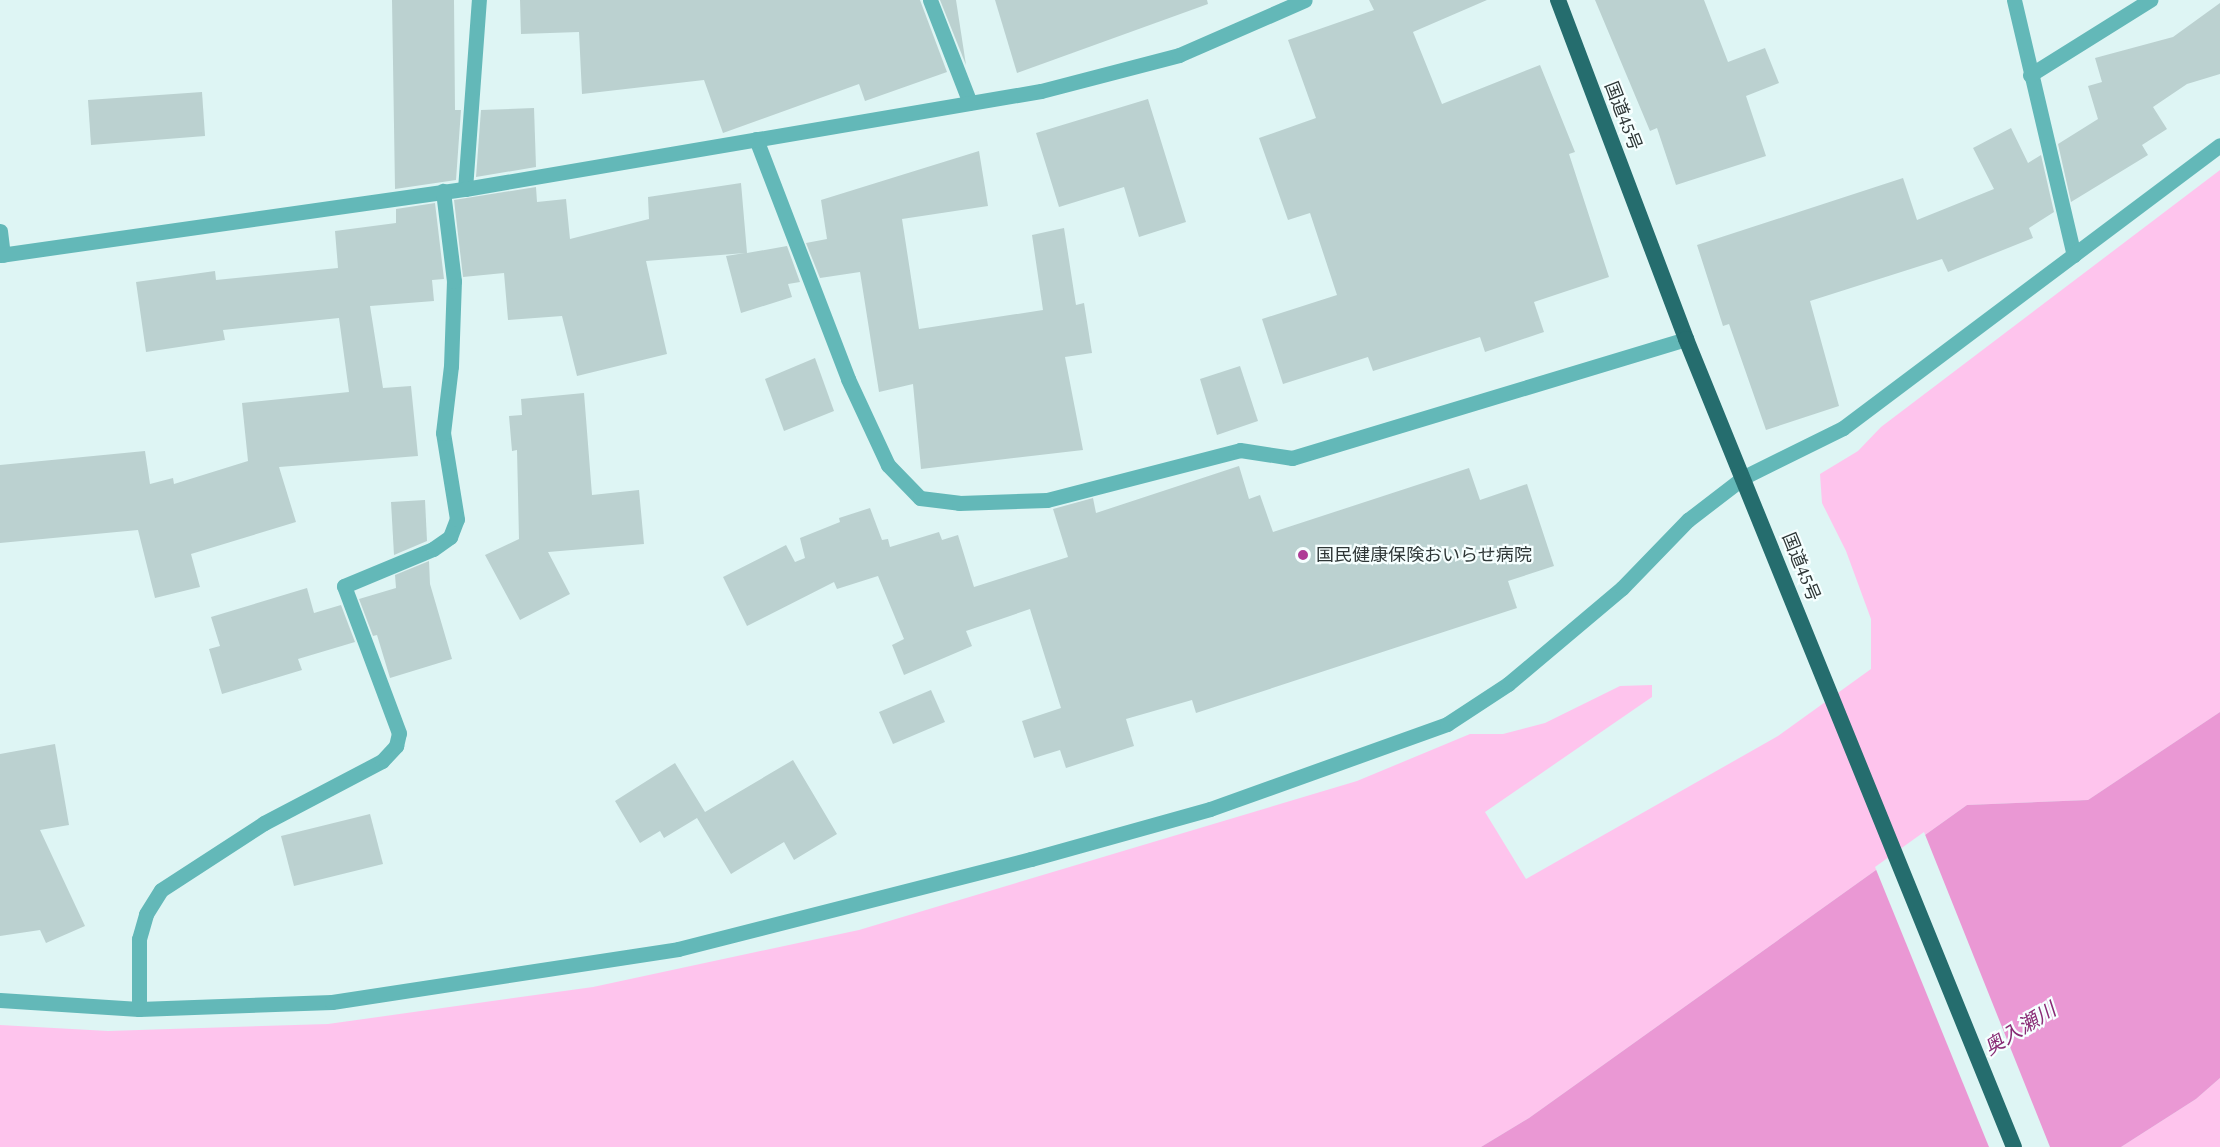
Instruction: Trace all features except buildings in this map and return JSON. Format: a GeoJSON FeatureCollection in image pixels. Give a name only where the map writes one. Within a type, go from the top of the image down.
{"type":"FeatureCollection","features":[{"type":"Feature","properties":{"kind":"highway","name":"国道45号"},"geometry":{"type":"LineString","coordinates":[[1558,0],[1686,339],[1744,477],[2014,1147]]}},
{"type":"Feature","properties":{"kind":"street"},"geometry":{"type":"LineString","coordinates":[[465,189],[479,0]]}},
{"type":"Feature","properties":{"kind":"street"},"geometry":{"type":"LineString","coordinates":[[930,0],[969,103]]}},
{"type":"Feature","properties":{"kind":"street"},"geometry":{"type":"LineString","coordinates":[[0,231],[2,255],[465,189],[1041,91],[1179,55],[1305,0]]}},
{"type":"Feature","properties":{"kind":"street"},"geometry":{"type":"LineString","coordinates":[[2014,0],[2074,255]]}},
{"type":"Feature","properties":{"kind":"street"},"geometry":{"type":"LineString","coordinates":[[2030,75],[2150,0]]}},
{"type":"Feature","properties":{"kind":"street"},"geometry":{"type":"LineString","coordinates":[[756,139],[848,379],[888,465],[920,498],[959,503],[1047,500],[1240,450],[1292,458],[1686,339]]}},
{"type":"Feature","properties":{"kind":"street"},"geometry":{"type":"LineString","coordinates":[[0,1000],[139,1009],[332,1002],[678,949],[1031,859],[1210,809],[1447,724],[1508,684],[1622,588],[1688,520],[1744,477],[1843,428],[2220,145]]}},
{"type":"Feature","properties":{"kind":"street"},"geometry":{"type":"LineString","coordinates":[[139,1009],[139,939],[146,914],[161,890],[264,823],[382,761],[396,746],[399,733],[344,586],[433,549],[450,537],[457,519],[443,433],[451,366],[454,281],[443,191]]}},
{"type":"Feature","properties":{"kind":"shaded area"},"geometry":{"type":"Polygon","coordinates":[[[2220,170],[2220,712],[2088,800],[1967,805],[1529,1118],[1481,1147],[0,1147],[0,1025],[108,1031],[328,1024],[593,987],[859,930],[1357,781],[1470,734],[1503,734],[1545,723],[1620,686],[1652,685],[1652,697],[1485,812],[1526,879],[1778,736],[1871,669],[1871,619],[1846,551],[1822,503],[1820,474],[1858,451],[1881,427],[2220,170]]]}},
{"type":"Feature","properties":{"kind":"shaded area"},"geometry":{"type":"Polygon","coordinates":[[[2220,1078],[2220,1147],[2121,1147],[2196,1099],[2220,1078]]]}},
{"type":"Feature","properties":{"kind":"water","name":"奥入瀬川"},"geometry":{"type":"Polygon","coordinates":[[[2220,712],[2220,1078],[2196,1099],[2121,1147],[1481,1147],[1529,1118],[1967,805],[2088,800],[2220,712]]]}},
{"type":"Feature","properties":{"kind":"pier"},"geometry":{"type":"Polygon","coordinates":[[[1924,832],[2050,1147],[1989,1147],[1875,867],[1924,832]]]}},
{"type":"Feature","properties":{"kind":"place","name":"国民健康保険おいらせ病院"},"geometry":{"type":"Point","coordinates":[1303,555]}}]}
